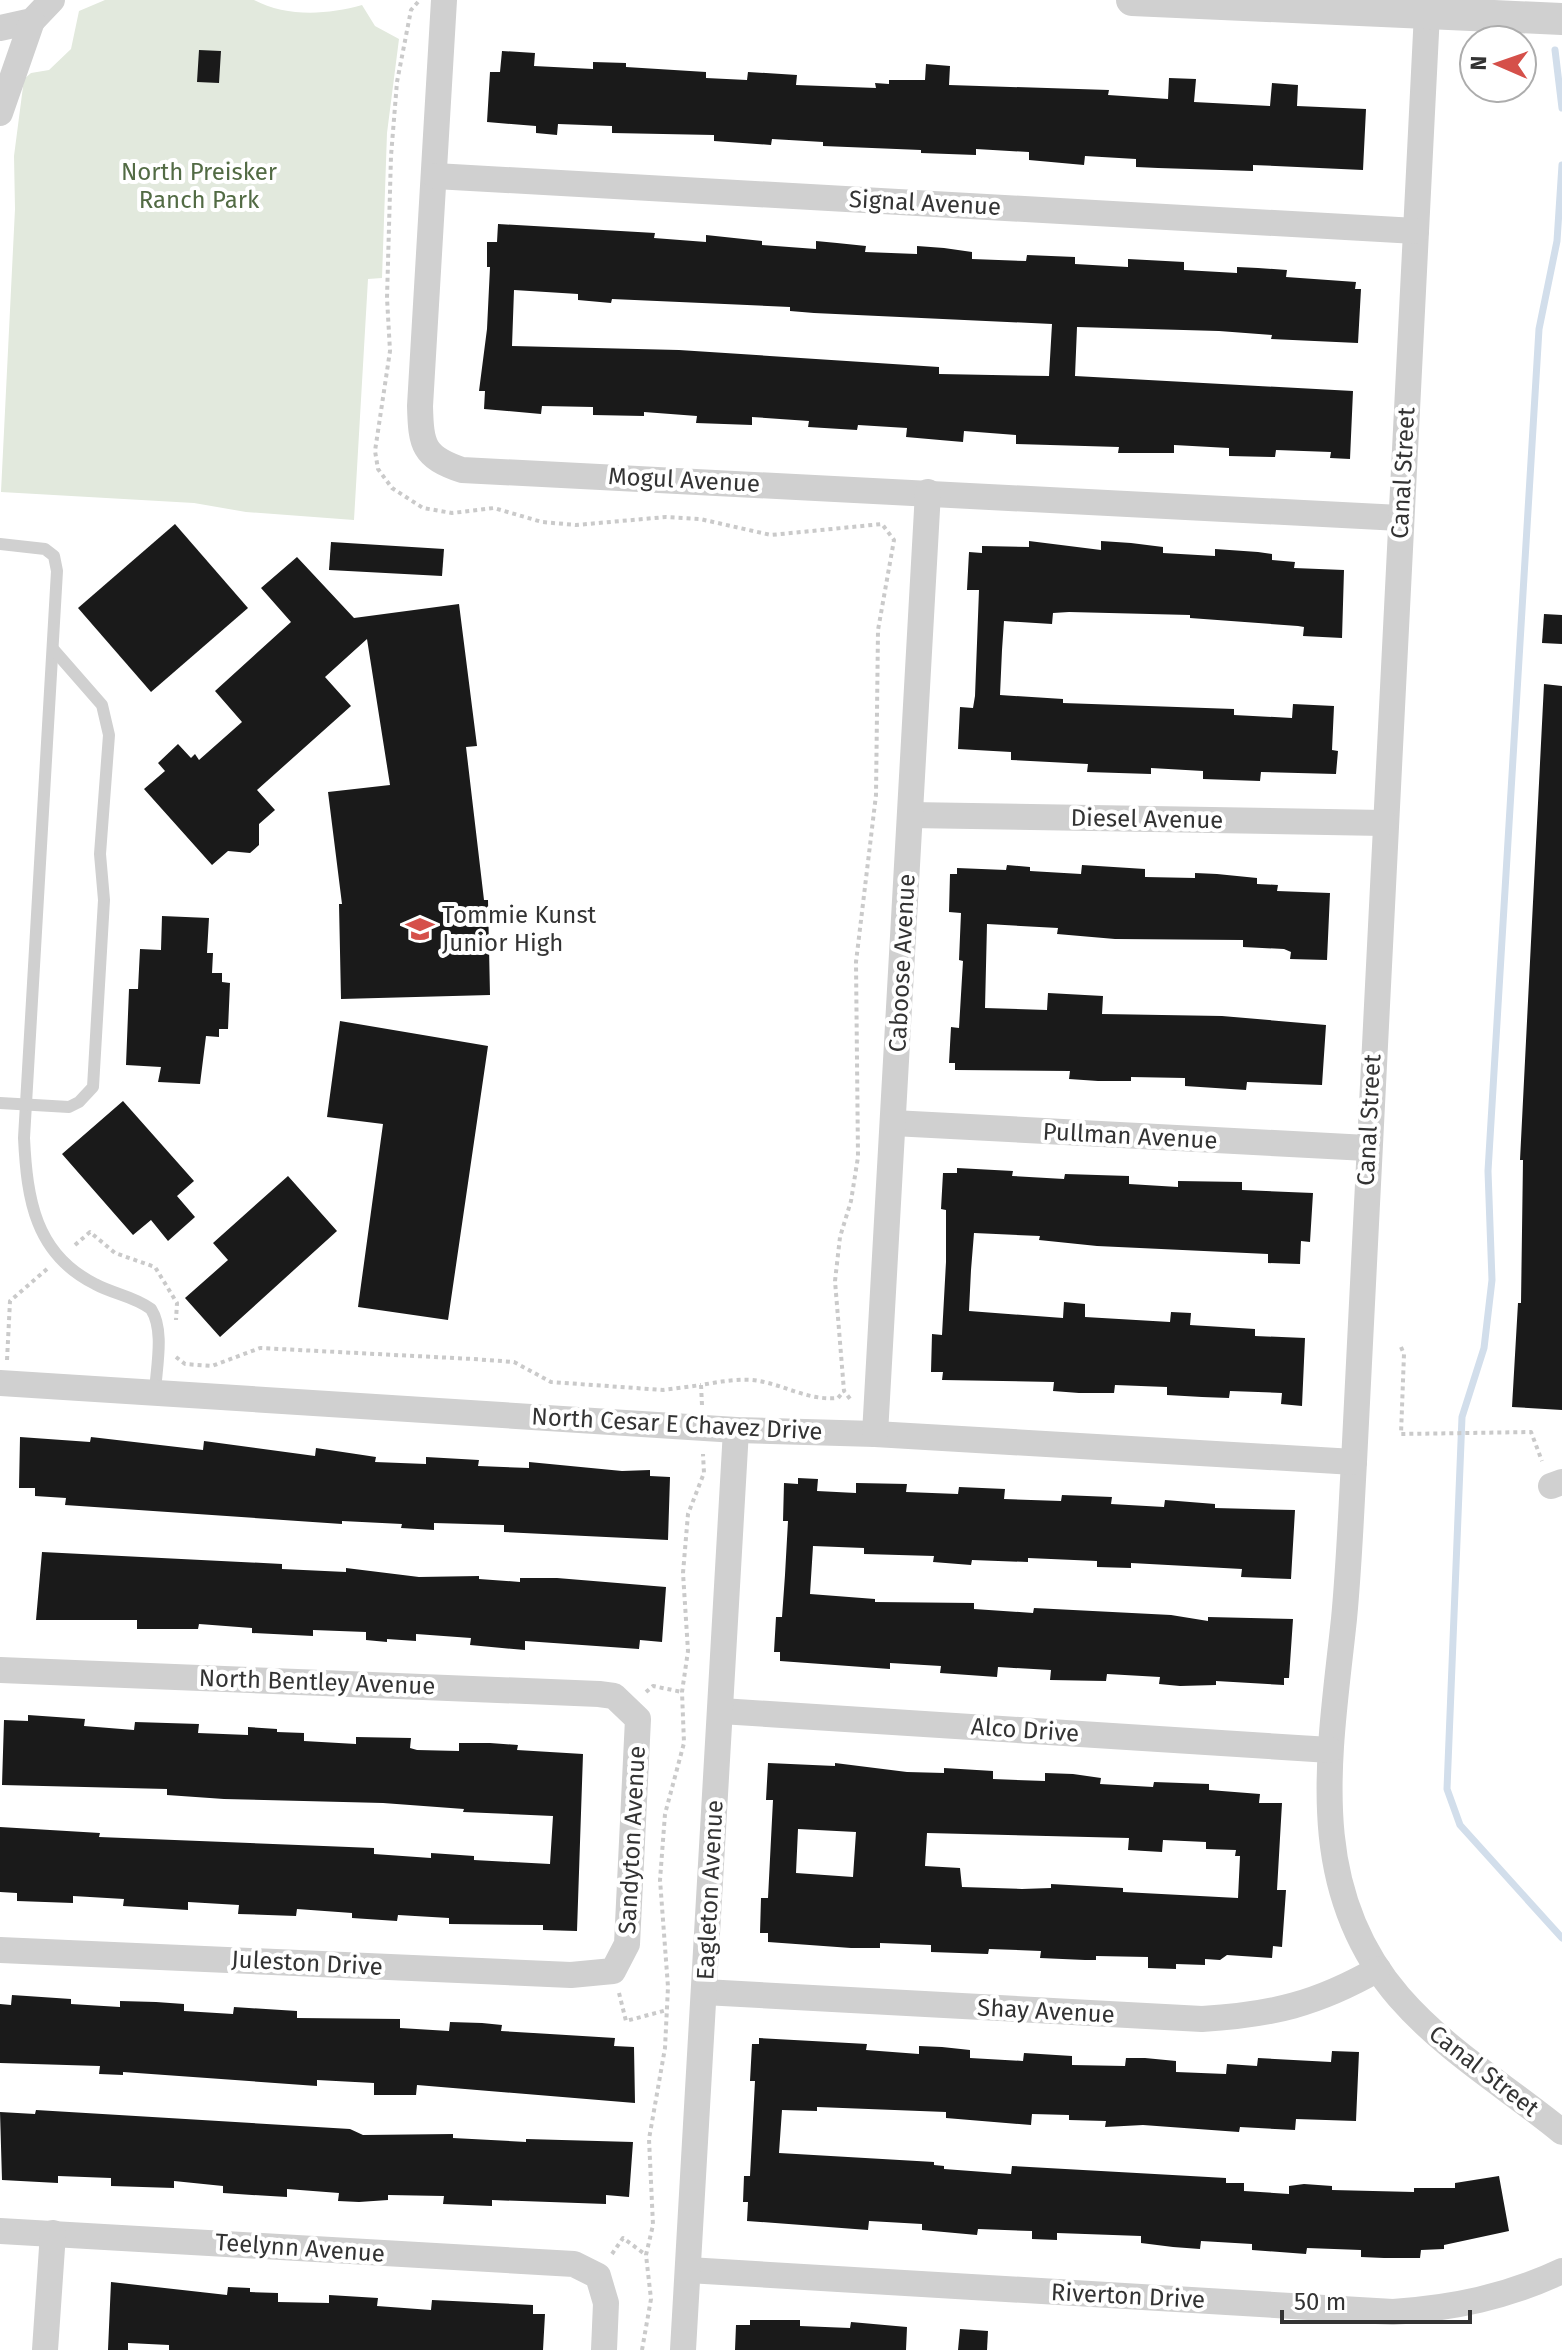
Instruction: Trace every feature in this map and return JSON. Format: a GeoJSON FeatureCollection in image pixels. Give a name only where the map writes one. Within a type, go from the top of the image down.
{"type":"FeatureCollection","features":[{"type":"Feature","properties":{"kind":"street"},"geometry":{"type":"LineString","coordinates":[[0,113],[32,21],[52,0]]}},
{"type":"Feature","properties":{"kind":"street","name":"Mogul Avenue"},"geometry":{"type":"LineString","coordinates":[[444,0],[420,406],[421,440],[437,462],[462,470],[1400,518]]}},
{"type":"Feature","properties":{"kind":"street"},"geometry":{"type":"LineString","coordinates":[[1132,0],[1427,13],[1499,8],[1562,19]]}},
{"type":"Feature","properties":{"kind":"street","name":"Canal Street"},"geometry":{"type":"LineString","coordinates":[[1427,13],[1367,1148],[1354,1462],[1345,1605],[1330,1750],[1328,1827],[1338,1877],[1352,1920],[1378,1969],[1428,2028],[1562,2132]]}},
{"type":"Feature","properties":{"kind":"street"},"geometry":{"type":"LineString","coordinates":[[0,28],[32,21]]}},
{"type":"Feature","properties":{"kind":"street","name":"Signal Avenue"},"geometry":{"type":"LineString","coordinates":[[435,176],[1416,231]]}},
{"type":"Feature","properties":{"kind":"street","name":"Caboose Avenue"},"geometry":{"type":"LineString","coordinates":[[875,1434],[928,492]]}},
{"type":"Feature","properties":{"kind":"street","name":"Diesel Avenue"},"geometry":{"type":"LineString","coordinates":[[910,815],[1384,823]]}},
{"type":"Feature","properties":{"kind":"street","name":"Pullman Avenue"},"geometry":{"type":"LineString","coordinates":[[893,1123],[1367,1148]]}},
{"type":"Feature","properties":{"kind":"street","name":"North Cesar E Chavez Drive"},"geometry":{"type":"LineString","coordinates":[[3,1373],[155,1393],[736,1430],[875,1434],[1354,1462]]}},
{"type":"Feature","properties":{"kind":"street","name":"Eagleton Avenue"},"geometry":{"type":"LineString","coordinates":[[683,2350],[736,1430]]}},
{"type":"Feature","properties":{"kind":"street","name":"North Bentley Avenue"},"geometry":{"type":"LineString","coordinates":[[0,1670],[599,1694],[614,1696],[629,1708]]}},
{"type":"Feature","properties":{"kind":"street","name":"Sandyton Avenue"},"geometry":{"type":"LineString","coordinates":[[613,1971],[627,1944],[638,1719],[629,1708]]}},
{"type":"Feature","properties":{"kind":"street","name":"Alco Drive"},"geometry":{"type":"LineString","coordinates":[[721,1711],[1330,1750]]}},
{"type":"Feature","properties":{"kind":"street","name":"Juleston Drive"},"geometry":{"type":"LineString","coordinates":[[0,1950],[593,1976],[613,1971]]}},
{"type":"Feature","properties":{"kind":"street","name":"Shay Avenue"},"geometry":{"type":"LineString","coordinates":[[704,1992],[1202,2019],[1253,2016],[1299,2007],[1378,1969]]}},
{"type":"Feature","properties":{"kind":"street","name":"Teelynn Avenue"},"geometry":{"type":"LineString","coordinates":[[0,2231],[574,2264],[598,2276]]}},
{"type":"Feature","properties":{"kind":"street"},"geometry":{"type":"LineString","coordinates":[[45,2350],[53,2233]]}},
{"type":"Feature","properties":{"kind":"street","name":"Riverton Drive"},"geometry":{"type":"LineString","coordinates":[[688,2270],[1393,2312],[1449,2308],[1493,2298],[1562,2271]]}},
{"type":"Feature","properties":{"kind":"street"},"geometry":{"type":"LineString","coordinates":[[598,2276],[606,2303],[604,2350]]}},
{"type":"Feature","properties":{"kind":"lane"},"geometry":{"type":"LineString","coordinates":[[0,544],[45,549],[54,556],[57,571],[24,1138],[28,1196],[35,1222],[74,1273],[98,1287],[151,1309],[156,1317],[157,1335],[155,1393]]}},
{"type":"Feature","properties":{"kind":"lane"},"geometry":{"type":"LineString","coordinates":[[0,1103],[69,1107],[79,1102],[93,1087],[103,932],[100,854],[107,726],[102,705],[53,649]]}},
{"type":"Feature","properties":{"kind":"path"},"geometry":{"type":"LineString","coordinates":[[420,0],[411,10],[397,82],[390,171],[387,298],[390,351],[375,451],[378,469],[392,488],[423,508],[452,513],[494,508],[542,522],[576,525],[666,517],[700,519],[771,535],[882,524],[894,540],[878,630],[876,795],[856,962],[858,1157],[851,1201],[840,1237],[835,1281],[844,1391],[875,1434]]}},
{"type":"Feature","properties":{"kind":"path"},"geometry":{"type":"LineString","coordinates":[[3,1373],[10,1301],[90,1232],[115,1253],[155,1267],[177,1303],[176,1329]]}},
{"type":"Feature","properties":{"kind":"path"},"geometry":{"type":"LineString","coordinates":[[1401,1347],[1404,1354],[1401,1434],[1531,1432],[1556,1484]]}},
{"type":"Feature","properties":{"kind":"path"},"geometry":{"type":"LineString","coordinates":[[175,1356],[185,1364],[212,1366],[260,1348],[473,1359],[514,1362],[551,1382],[663,1390],[755,1380],[822,1399],[838,1398],[844,1391]]}},
{"type":"Feature","properties":{"kind":"path"},"geometry":{"type":"LineString","coordinates":[[642,2350],[651,2299],[646,2255],[653,2225],[649,2139],[665,2048],[667,2010],[660,1880],[665,1814],[684,1743],[682,1692],[688,1651],[683,1573],[688,1514],[704,1473],[701,1385]]}},
{"type":"Feature","properties":{"kind":"path"},"geometry":{"type":"LineString","coordinates":[[629,1708],[653,1686],[682,1692]]}},
{"type":"Feature","properties":{"kind":"path"},"geometry":{"type":"LineString","coordinates":[[613,1971],[626,2021],[667,2010]]}},
{"type":"Feature","properties":{"kind":"path"},"geometry":{"type":"LineString","coordinates":[[598,2276],[623,2238],[646,2255]]}},
{"type":"Feature","properties":{"kind":"green space","name":"North Preisker Ranch Park"},"geometry":{"type":"Polygon","coordinates":[[[105,0],[254,0],[266,6],[307,13],[362,5],[375,26],[399,39],[387,133],[382,278],[368,279],[354,520],[246,512],[194,503],[1,492],[15,209],[14,156],[24,79],[31,73],[49,70],[71,49],[79,11],[105,0]]]}},
{"type":"Feature","properties":{"kind":"building"},"geometry":{"type":"Polygon","coordinates":[[[199,50],[221,51],[219,83],[197,82],[199,50]]]}},
{"type":"Feature","properties":{"kind":"building"},"geometry":{"type":"Polygon","coordinates":[[[502,51],[535,53],[534,66],[593,69],[593,62],[626,63],[626,67],[706,72],[706,78],[747,80],[748,72],[797,75],[796,85],[876,88],[875,83],[889,84],[889,80],[925,80],[926,64],[950,66],[949,85],[1109,90],[1108,95],[1168,99],[1169,78],[1196,79],[1194,102],[1270,106],[1272,83],[1298,85],[1297,106],[1366,109],[1363,170],[1253,165],[1253,171],[1136,167],[1136,159],[1085,156],[1084,165],[1029,160],[1029,152],[976,149],[976,155],[921,153],[921,150],[823,146],[823,142],[772,139],[771,145],[714,141],[714,135],[612,133],[612,126],[558,124],[557,135],[536,133],[536,126],[487,122],[490,72],[500,72],[502,51]]]}},
{"type":"Feature","properties":{"kind":"building"},"geometry":{"type":"Polygon","coordinates":[[[498,224],[655,233],[654,238],[706,242],[706,235],[762,241],[762,245],[816,249],[816,241],[866,246],[865,252],[917,254],[917,246],[972,252],[972,259],[1026,261],[1027,255],[1075,257],[1075,264],[1128,267],[1128,259],[1184,262],[1184,270],[1237,273],[1237,267],[1287,270],[1286,277],[1356,282],[1355,289],[1361,289],[1358,343],[1271,339],[1272,335],[1219,331],[1077,327],[1075,376],[1353,391],[1350,459],[1330,458],[1331,452],[1276,450],[1275,457],[1229,456],[1229,448],[1174,445],[1174,453],[1118,453],[1119,447],[1016,444],[1016,435],[964,431],[963,442],[906,437],[907,428],[858,425],[857,430],[808,427],[809,421],[752,417],[752,425],[696,423],[697,416],[644,412],[644,416],[593,415],[593,407],[542,406],[541,414],[484,409],[485,391],[479,391],[487,329],[490,267],[487,267],[487,242],[497,242],[498,224]],[[514,290],[512,346],[679,350],[939,367],[939,374],[1049,376],[1052,324],[814,313],[790,311],[790,307],[612,299],[611,303],[578,300],[578,294],[514,290]]]}},
{"type":"Feature","properties":{"kind":"building"},"geometry":{"type":"Polygon","coordinates":[[[175,524],[248,608],[151,692],[78,608],[175,524]]]}},
{"type":"Feature","properties":{"kind":"building"},"geometry":{"type":"Polygon","coordinates":[[[1029,541],[1101,550],[1101,541],[1131,543],[1163,547],[1163,553],[1215,556],[1215,549],[1258,552],[1272,554],[1272,560],[1295,562],[1294,568],[1344,570],[1342,638],[1303,636],[1304,627],[1298,626],[1190,618],[1190,615],[1069,612],[1053,613],[1052,624],[1004,621],[1000,695],[1063,699],[1063,703],[1234,709],[1234,715],[1292,718],[1293,704],[1334,706],[1332,750],[1338,751],[1336,774],[1261,772],[1260,781],[1203,779],[1203,771],[1151,768],[1151,774],[1087,772],[1088,764],[1011,760],[1011,752],[958,749],[960,707],[973,708],[975,696],[979,590],[967,590],[969,552],[982,553],[982,546],[1029,547],[1029,541]]]}},
{"type":"Feature","properties":{"kind":"building"},"geometry":{"type":"Polygon","coordinates":[[[331,542],[444,549],[442,576],[329,570],[331,542]]]}},
{"type":"Feature","properties":{"kind":"building"},"geometry":{"type":"Polygon","coordinates":[[[297,557],[354,618],[459,604],[477,746],[466,747],[484,900],[488,900],[490,995],[341,999],[339,904],[342,904],[328,792],[390,785],[367,639],[325,677],[351,706],[257,790],[275,810],[259,824],[259,845],[250,853],[228,851],[212,865],[144,789],[165,771],[158,763],[178,744],[191,758],[195,754],[199,760],[242,722],[215,691],[291,622],[261,588],[297,557]]]}},
{"type":"Feature","properties":{"kind":"building"},"geometry":{"type":"Polygon","coordinates":[[[1544,614],[1562,615],[1562,644],[1542,643],[1544,614]]]}},
{"type":"Feature","properties":{"kind":"building"},"geometry":{"type":"Polygon","coordinates":[[[1544,684],[1562,686],[1562,1410],[1512,1407],[1518,1303],[1521,1303],[1523,1160],[1520,1160],[1544,684]]]}},
{"type":"Feature","properties":{"kind":"building"},"geometry":{"type":"Polygon","coordinates":[[[1007,865],[1030,867],[1030,871],[1081,874],[1082,865],[1145,869],[1145,877],[1195,878],[1195,873],[1217,874],[1257,878],[1257,884],[1278,885],[1277,891],[1330,893],[1327,960],[1290,959],[1291,952],[1284,949],[1243,947],[1243,940],[1115,939],[1057,934],[1058,928],[987,924],[985,1008],[1047,1010],[1048,993],[1103,996],[1102,1014],[1222,1016],[1326,1025],[1322,1085],[1247,1082],[1246,1090],[1185,1086],[1185,1078],[1131,1077],[1131,1081],[1098,1081],[1069,1079],[1070,1071],[955,1070],[955,1063],[949,1063],[951,1027],[959,1028],[963,961],[959,960],[961,913],[949,912],[950,874],[957,874],[957,868],[1006,870],[1007,865]]]}},
{"type":"Feature","properties":{"kind":"building"},"geometry":{"type":"Polygon","coordinates":[[[162,916],[209,918],[207,953],[213,953],[212,973],[222,973],[222,982],[230,983],[228,1029],[219,1029],[219,1037],[206,1036],[200,1084],[158,1082],[161,1067],[126,1065],[129,989],[138,989],[140,949],[161,950],[162,916]]]}},
{"type":"Feature","properties":{"kind":"building"},"geometry":{"type":"Polygon","coordinates":[[[340,1021],[488,1046],[448,1320],[358,1307],[383,1124],[327,1117],[340,1021]]]}},
{"type":"Feature","properties":{"kind":"building"},"geometry":{"type":"Polygon","coordinates":[[[123,1101],[194,1181],[177,1196],[195,1217],[168,1241],[151,1220],[133,1235],[62,1154],[123,1101]]]}},
{"type":"Feature","properties":{"kind":"building"},"geometry":{"type":"Polygon","coordinates":[[[957,1168],[1013,1171],[1012,1176],[1064,1179],[1065,1174],[1129,1176],[1129,1184],[1178,1187],[1178,1181],[1242,1182],[1242,1190],[1313,1193],[1310,1242],[1301,1241],[1300,1264],[1268,1263],[1268,1254],[1097,1246],[1039,1240],[1040,1236],[974,1233],[971,1270],[969,1311],[1063,1318],[1064,1302],[1085,1304],[1085,1317],[1170,1322],[1171,1312],[1191,1313],[1190,1325],[1255,1329],[1255,1336],[1305,1338],[1302,1406],[1281,1404],[1282,1393],[1230,1391],[1229,1398],[1202,1397],[1167,1395],[1167,1387],[1115,1385],[1114,1393],[1079,1393],[1053,1391],[1054,1382],[942,1380],[943,1372],[931,1372],[932,1334],[942,1335],[946,1262],[946,1210],[941,1209],[943,1173],[957,1173],[957,1168]]]}},
{"type":"Feature","properties":{"kind":"building"},"geometry":{"type":"Polygon","coordinates":[[[288,1176],[337,1231],[220,1337],[185,1298],[228,1260],[213,1243],[288,1176]]]}},
{"type":"Feature","properties":{"kind":"building"},"geometry":{"type":"Polygon","coordinates":[[[20,1437],[90,1442],[91,1437],[203,1450],[204,1441],[315,1456],[316,1448],[376,1457],[375,1462],[426,1464],[426,1457],[479,1460],[478,1466],[529,1468],[529,1462],[622,1471],[650,1470],[650,1476],[670,1477],[668,1540],[504,1532],[504,1525],[434,1523],[434,1530],[401,1528],[402,1524],[342,1521],[342,1524],[65,1505],[66,1498],[35,1496],[35,1488],[19,1488],[20,1437]]]}},
{"type":"Feature","properties":{"kind":"building"},"geometry":{"type":"Polygon","coordinates":[[[798,1478],[818,1479],[817,1491],[856,1493],[856,1483],[907,1484],[906,1492],[958,1494],[959,1487],[1005,1489],[1004,1499],[1061,1501],[1062,1495],[1112,1497],[1111,1504],[1164,1507],[1165,1500],[1215,1504],[1215,1508],[1295,1510],[1291,1579],[1241,1577],[1242,1569],[1131,1563],[1131,1568],[1097,1567],[1097,1561],[1028,1558],[1028,1562],[972,1560],[971,1565],[933,1562],[934,1556],[864,1554],[864,1548],[813,1546],[810,1594],[875,1599],[875,1602],[974,1603],[974,1609],[1033,1613],[1034,1608],[1171,1615],[1208,1621],[1208,1617],[1293,1619],[1289,1678],[1284,1678],[1284,1685],[1216,1681],[1216,1685],[1180,1686],[1159,1684],[1160,1677],[1107,1674],[1106,1681],[1050,1680],[1051,1670],[998,1667],[997,1677],[940,1673],[941,1666],[890,1663],[890,1669],[780,1661],[780,1652],[774,1652],[776,1617],[782,1617],[785,1575],[788,1521],[783,1521],[784,1483],[798,1484],[798,1478]]]}},
{"type":"Feature","properties":{"kind":"building"},"geometry":{"type":"Polygon","coordinates":[[[42,1552],[282,1564],[282,1569],[346,1572],[346,1568],[419,1577],[479,1576],[479,1579],[520,1582],[520,1578],[557,1578],[666,1587],[662,1642],[640,1640],[639,1649],[525,1641],[525,1650],[470,1645],[471,1638],[416,1634],[416,1641],[387,1639],[387,1642],[366,1640],[366,1632],[313,1630],[313,1636],[252,1633],[252,1628],[199,1624],[198,1629],[137,1629],[137,1620],[36,1620],[42,1552]]]}},
{"type":"Feature","properties":{"kind":"building"},"geometry":{"type":"Polygon","coordinates":[[[28,1715],[85,1719],[84,1726],[134,1730],[135,1722],[199,1724],[198,1733],[248,1735],[248,1727],[277,1729],[277,1732],[304,1733],[304,1741],[356,1744],[356,1737],[411,1738],[410,1748],[417,1750],[459,1751],[459,1743],[490,1743],[518,1745],[517,1750],[583,1754],[577,1931],[543,1930],[543,1925],[449,1924],[449,1918],[398,1915],[397,1921],[352,1918],[352,1913],[297,1909],[296,1916],[238,1914],[239,1905],[188,1902],[188,1910],[123,1906],[124,1899],[73,1896],[73,1903],[17,1901],[17,1893],[0,1892],[0,1827],[100,1833],[99,1837],[374,1848],[374,1854],[431,1858],[431,1853],[474,1856],[474,1860],[550,1864],[553,1816],[463,1812],[464,1809],[383,1803],[224,1799],[167,1795],[167,1789],[2,1785],[4,1720],[28,1721],[28,1715]]]}},
{"type":"Feature","properties":{"kind":"building"},"geometry":{"type":"Polygon","coordinates":[[[768,1763],[835,1766],[835,1763],[907,1772],[944,1773],[944,1768],[993,1771],[993,1779],[1045,1781],[1045,1773],[1073,1774],[1101,1778],[1100,1784],[1153,1787],[1154,1782],[1209,1784],[1209,1790],[1260,1794],[1259,1803],[1282,1803],[1277,1890],[1286,1890],[1282,1947],[1273,1946],[1272,1958],[1227,1955],[1220,1960],[1205,1959],[1205,1965],[1176,1964],[1176,1969],[1148,1968],[1148,1957],[1096,1956],[1096,1960],[1085,1960],[1040,1958],[1041,1951],[989,1949],[988,1954],[931,1952],[931,1945],[880,1943],[880,1948],[851,1948],[768,1942],[768,1933],[760,1933],[761,1898],[768,1898],[773,1800],[766,1800],[768,1763]],[[798,1829],[796,1873],[853,1877],[856,1832],[798,1829]],[[927,1833],[925,1866],[960,1868],[962,1887],[1022,1889],[1051,1888],[1051,1884],[1123,1888],[1123,1892],[1238,1898],[1240,1856],[1235,1856],[1236,1850],[1206,1849],[1206,1842],[1163,1840],[1162,1852],[1128,1850],[1129,1838],[927,1833]]]}},
{"type":"Feature","properties":{"kind":"building"},"geometry":{"type":"Polygon","coordinates":[[[12,1995],[71,1999],[71,2004],[120,2007],[120,2001],[184,2004],[184,2011],[233,2014],[234,2007],[297,2011],[297,2018],[400,2019],[400,2028],[449,2031],[450,2022],[482,2023],[502,2025],[501,2031],[615,2038],[614,2046],[634,2047],[635,2103],[417,2085],[416,2095],[374,2095],[374,2083],[317,2080],[317,2086],[123,2072],[123,2075],[99,2074],[100,2066],[0,2063],[0,2004],[11,2005],[12,1995]]]}},
{"type":"Feature","properties":{"kind":"building"},"geometry":{"type":"Polygon","coordinates":[[[759,2038],[867,2044],[866,2050],[919,2054],[919,2046],[942,2047],[970,2050],[970,2058],[1023,2061],[1024,2053],[1072,2056],[1072,2065],[1125,2066],[1126,2058],[1145,2058],[1176,2061],[1176,2072],[1226,2074],[1227,2064],[1257,2066],[1258,2058],[1331,2062],[1332,2051],[1359,2052],[1356,2121],[1296,2119],[1295,2130],[1240,2127],[1239,2132],[1143,2125],[1105,2127],[1106,2121],[1069,2120],[1069,2115],[1032,2114],[1031,2125],[946,2118],[946,2112],[817,2107],[817,2111],[782,2110],[779,2153],[934,2162],[934,2165],[944,2166],[944,2169],[1011,2174],[1012,2166],[1226,2178],[1226,2183],[1244,2183],[1244,2191],[1289,2194],[1289,2186],[1304,2184],[1332,2186],[1332,2190],[1414,2192],[1414,2188],[1455,2188],[1455,2183],[1499,2176],[1509,2231],[1444,2245],[1444,2249],[1421,2250],[1420,2258],[1384,2258],[1361,2257],[1361,2250],[1307,2248],[1306,2254],[1252,2250],[1252,2244],[1201,2241],[1200,2249],[1173,2247],[1141,2243],[1141,2236],[1057,2233],[1057,2240],[1032,2239],[1032,2231],[978,2229],[977,2235],[922,2230],[922,2224],[869,2221],[868,2230],[747,2221],[748,2202],[743,2202],[744,2176],[750,2176],[755,2081],[750,2081],[752,2044],[759,2044],[759,2038]]]}},
{"type":"Feature","properties":{"kind":"building"},"geometry":{"type":"Polygon","coordinates":[[[36,2110],[350,2129],[363,2135],[453,2134],[453,2138],[526,2142],[526,2139],[633,2142],[629,2197],[606,2195],[606,2204],[492,2200],[492,2206],[443,2204],[444,2196],[388,2195],[388,2200],[359,2202],[338,2201],[339,2193],[287,2189],[287,2197],[223,2193],[223,2186],[174,2181],[174,2188],[111,2186],[111,2178],[58,2176],[58,2183],[2,2180],[0,2112],[35,2114],[36,2110]]]}},
{"type":"Feature","properties":{"kind":"building"},"geometry":{"type":"Polygon","coordinates":[[[111,2282],[227,2295],[228,2287],[250,2288],[250,2292],[278,2293],[278,2302],[329,2303],[329,2295],[378,2298],[377,2306],[431,2310],[432,2300],[533,2305],[533,2314],[545,2314],[543,2350],[169,2350],[169,2345],[128,2343],[128,2350],[108,2350],[111,2282]]]}},
{"type":"Feature","properties":{"kind":"building"},"geometry":{"type":"Polygon","coordinates":[[[750,2320],[800,2320],[800,2326],[850,2328],[851,2322],[907,2327],[906,2350],[735,2350],[736,2325],[750,2325],[750,2320]]]}},
{"type":"Feature","properties":{"kind":"building"},"geometry":{"type":"Polygon","coordinates":[[[960,2329],[988,2331],[987,2350],[958,2350],[960,2329]]]}},
{"type":"Feature","properties":{"kind":"waterway"},"geometry":{"type":"LineString","coordinates":[[1555,50],[1562,108]]}},
{"type":"Feature","properties":{"kind":"waterway"},"geometry":{"type":"LineString","coordinates":[[1562,165],[1557,241],[1539,329],[1488,1171],[1492,1280],[1484,1348],[1462,1417],[1447,1789],[1460,1825],[1562,1938]]}},
{"type":"Feature","properties":{"kind":"place","name":"Tommie Kunst Junior High"},"geometry":{"type":"Point","coordinates":[420,929]}}]}
